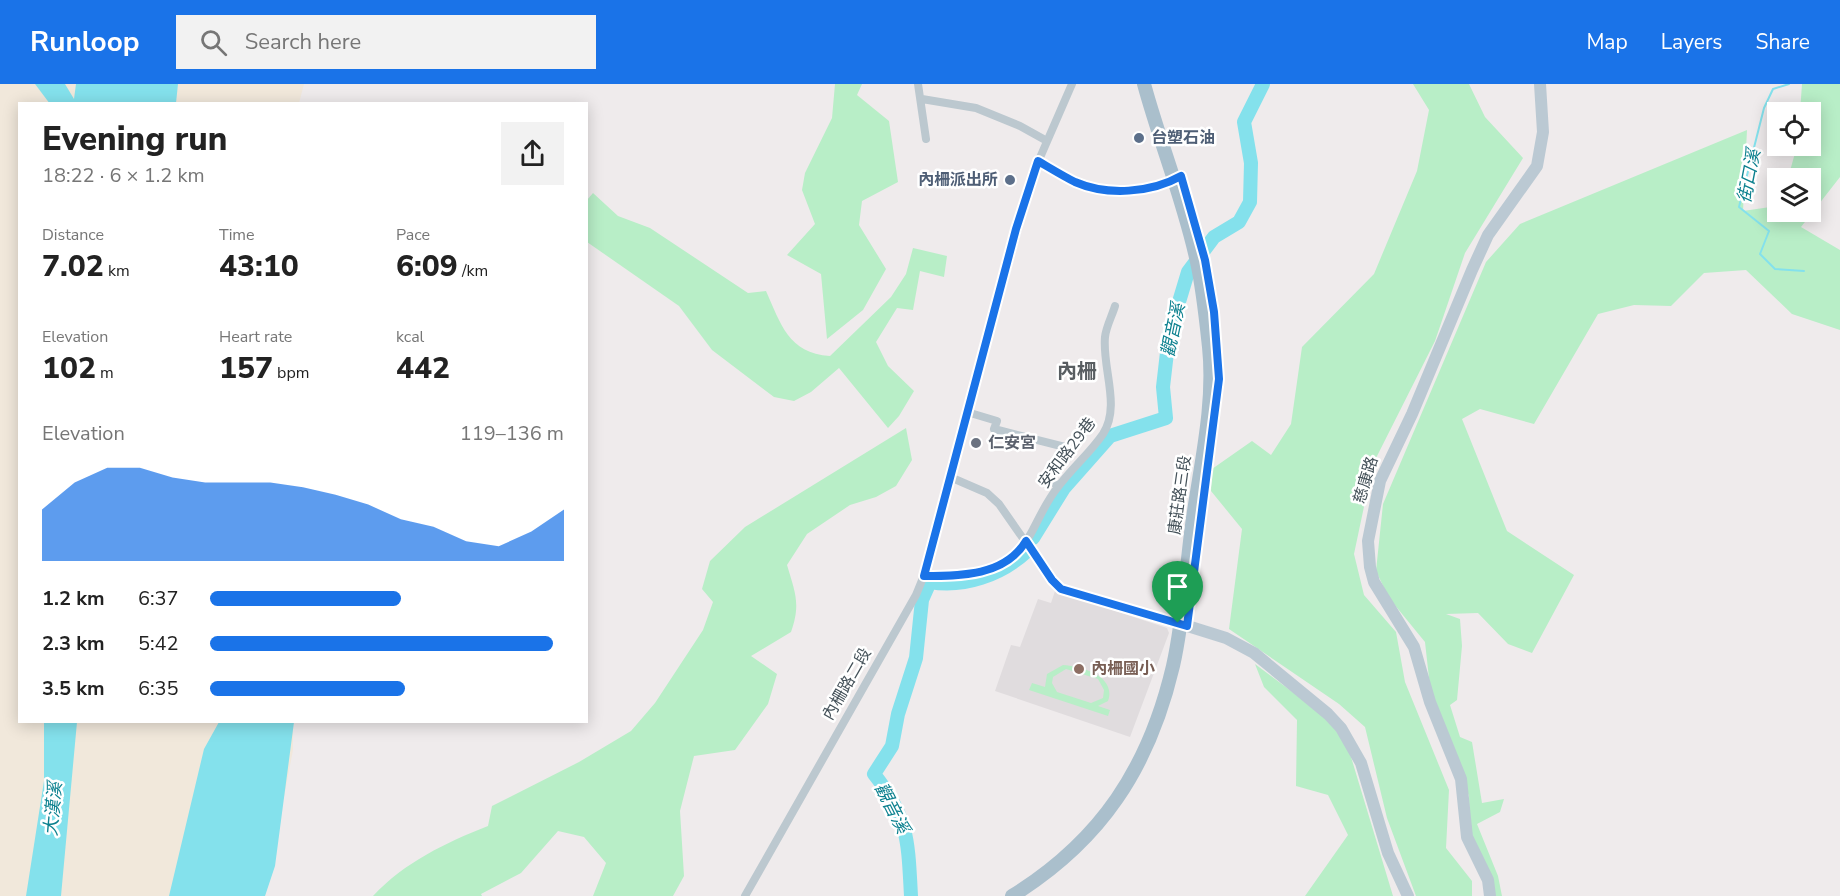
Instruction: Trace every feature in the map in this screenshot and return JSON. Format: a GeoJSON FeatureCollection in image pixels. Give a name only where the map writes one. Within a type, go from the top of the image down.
{"type":"FeatureCollection","features":[{"type":"Feature","properties":{"kind":"main road","name":"康莊路三段"},"geometry":{"type":"LineString","coordinates":[[1143,84],[1177,178]]}},
{"type":"Feature","properties":{"kind":"main road","name":"康莊路三段"},"geometry":{"type":"LineString","coordinates":[[1025,896],[1085,853],[1120,809],[1151,755],[1167,715],[1179,673],[1211,378],[1210,348],[1202,270],[1196,242],[1150,84]]}},
{"type":"Feature","properties":{"kind":"main road","name":"康莊路三段"},"geometry":{"type":"LineString","coordinates":[[1012,896],[1060,863],[1080,845],[1097,827],[1123,789],[1145,749],[1167,688],[1183,625]]}},
{"type":"Feature","properties":{"kind":"street"},"geometry":{"type":"LineString","coordinates":[[918,84],[926,139]]}},
{"type":"Feature","properties":{"kind":"street","name":"內柵路二段"},"geometry":{"type":"LineString","coordinates":[[745,896],[924,576],[1016,229],[1038,161],[1072,84]]}},
{"type":"Feature","properties":{"kind":"street","name":"慈康路"},"geometry":{"type":"LineString","coordinates":[[1490,896],[1488,880],[1467,837],[1461,779],[1430,702],[1414,647],[1374,582],[1368,541],[1380,481],[1412,414],[1472,270],[1488,235],[1538,166],[1543,132],[1540,84]]}},
{"type":"Feature","properties":{"kind":"street"},"geometry":{"type":"LineString","coordinates":[[922,99],[975,108],[1020,126],[1047,141]]}},
{"type":"Feature","properties":{"kind":"street"},"geometry":{"type":"LineString","coordinates":[[1038,161],[1077,183],[1114,190],[1149,188],[1177,178]]}},
{"type":"Feature","properties":{"kind":"street","name":"安和路29巷"},"geometry":{"type":"LineString","coordinates":[[924,576],[955,576],[984,571],[1007,562],[1019,552],[1058,487],[1108,426],[1110,400],[1105,337],[1115,306]]}},
{"type":"Feature","properties":{"kind":"street"},"geometry":{"type":"LineString","coordinates":[[967,412],[997,421],[994,429],[1065,447],[1049,477],[1058,487]]}},
{"type":"Feature","properties":{"kind":"street"},"geometry":{"type":"LineString","coordinates":[[950,477],[987,493],[999,504],[1052,580],[1061,589],[1226,638],[1254,653],[1328,714],[1341,728],[1361,763],[1388,854],[1408,896]]}},
{"type":"Feature","properties":{"kind":"shaded area","name":"內柵國小"},"geometry":{"type":"Polygon","coordinates":[[[1055,591],[1167,628],[1169,633],[1130,737],[995,691],[1011,645],[1020,647],[1038,599],[1051,603],[1055,591]]]}},
{"type":"Feature","properties":{"kind":"green space"},"geometry":{"type":"Polygon","coordinates":[[[835,84],[862,84],[857,95],[889,121],[898,182],[862,201],[859,225],[886,269],[863,310],[827,339],[821,274],[787,255],[815,224],[802,190],[805,173],[832,118],[835,84]]]}},
{"type":"Feature","properties":{"kind":"green space"},"geometry":{"type":"Polygon","coordinates":[[[1413,84],[1469,84],[1485,117],[1523,158],[1465,253],[1435,341],[1373,464],[1354,554],[1364,595],[1396,632],[1405,682],[1449,790],[1446,848],[1472,881],[1472,896],[1416,896],[1387,818],[1365,727],[1339,704],[1229,629],[1242,529],[1211,491],[1212,469],[1252,441],[1271,455],[1291,424],[1302,347],[1374,274],[1417,171],[1429,110],[1413,84]]]}},
{"type":"Feature","properties":{"kind":"green space"},"geometry":{"type":"Polygon","coordinates":[[[1802,84],[1840,84],[1840,177],[1821,201],[1821,168],[1791,168],[1794,156],[1821,156],[1821,102],[1801,102],[1802,84]]]}},
{"type":"Feature","properties":{"kind":"green space"},"geometry":{"type":"Polygon","coordinates":[[[1747,130],[1743,211],[1767,207],[1767,222],[1805,222],[1801,227],[1840,250],[1840,330],[1792,314],[1746,270],[1704,273],[1671,306],[1634,305],[1598,314],[1534,424],[1480,409],[1462,419],[1507,531],[1574,575],[1532,653],[1508,644],[1478,613],[1446,614],[1460,619],[1462,646],[1457,700],[1450,705],[1460,737],[1472,742],[1482,803],[1504,799],[1500,812],[1477,824],[1498,876],[1502,896],[1493,896],[1470,838],[1469,796],[1431,696],[1425,642],[1389,598],[1376,571],[1383,504],[1486,262],[1520,224],[1747,130]]]}},
{"type":"Feature","properties":{"kind":"green space"},"geometry":{"type":"Polygon","coordinates":[[[593,193],[618,216],[650,228],[748,293],[766,291],[788,335],[795,343],[816,354],[830,356],[891,297],[906,274],[913,248],[947,256],[944,277],[920,271],[913,310],[897,308],[876,342],[888,366],[914,391],[899,416],[888,428],[839,368],[811,392],[794,401],[774,397],[712,350],[679,306],[588,243],[588,199],[593,193]]]}},
{"type":"Feature","properties":{"kind":"green space"},"geometry":{"type":"Polygon","coordinates":[[[906,428],[912,460],[896,486],[876,497],[850,505],[807,534],[787,565],[796,606],[791,632],[751,656],[777,674],[768,704],[735,750],[694,756],[680,811],[684,876],[673,896],[593,896],[606,863],[584,837],[558,831],[521,873],[481,894],[482,896],[373,896],[412,863],[456,839],[488,826],[492,806],[579,762],[631,731],[655,703],[703,630],[713,602],[702,589],[710,561],[745,527],[906,428]]]}},
{"type":"Feature","properties":{"kind":"green space"},"geometry":{"type":"Polygon","coordinates":[[[1255,664],[1330,720],[1348,747],[1393,896],[1305,896],[1348,835],[1328,795],[1296,786],[1297,720],[1264,687],[1255,664]]]}},
{"type":"Feature","properties":{"kind":"green space"},"geometry":{"type":"Polygon","coordinates":[[[1063,665],[1096,674],[1107,685],[1109,692],[1108,701],[1098,706],[1110,710],[1108,716],[1029,690],[1032,683],[1045,687],[1047,674],[1063,665]],[[1066,669],[1053,677],[1052,683],[1057,692],[1091,703],[1103,698],[1104,690],[1098,679],[1066,669]]]}},
{"type":"Feature","properties":{"kind":"sand"},"geometry":{"type":"Polygon","coordinates":[[[0,84],[304,84],[299,102],[18,102],[18,723],[293,723],[293,750],[265,896],[0,896],[0,84]]]}},
{"type":"Feature","properties":{"kind":"water"},"geometry":{"type":"Polygon","coordinates":[[[35,84],[65,84],[74,99],[76,84],[178,84],[176,102],[48,102],[35,84]]]}},
{"type":"Feature","properties":{"kind":"water","name":"大漢溪"},"geometry":{"type":"Polygon","coordinates":[[[44,723],[77,723],[61,896],[26,896],[44,781],[44,723]]]}},
{"type":"Feature","properties":{"kind":"water"},"geometry":{"type":"Polygon","coordinates":[[[218,723],[294,723],[275,866],[265,896],[169,896],[204,749],[218,723]]]}},
{"type":"Feature","properties":{"kind":"waterway","name":"觀音溪"},"geometry":{"type":"LineString","coordinates":[[1033,538],[1064,488],[1110,436],[1166,418],[1163,387],[1169,335],[1188,272],[1214,237],[1239,222],[1250,202],[1251,163],[1244,122],[1263,84]]}},
{"type":"Feature","properties":{"kind":"waterway","name":"街口溪"},"geometry":{"type":"LineString","coordinates":[[1789,84],[1773,89],[1764,108],[1739,207],[1769,231],[1760,254],[1775,269],[1804,271]]}},
{"type":"Feature","properties":{"kind":"waterway","name":"觀音溪"},"geometry":{"type":"LineString","coordinates":[[911,896],[905,831],[894,804],[874,774],[892,746],[898,714],[916,658],[922,600],[930,582],[956,583],[981,578],[1005,567],[1026,552]]}},
{"type":"Feature","properties":{"kind":"place","name":"台塑石油"},"geometry":{"type":"Point","coordinates":[1139,138]}},
{"type":"Feature","properties":{"kind":"place","name":"內柵派出所"},"geometry":{"type":"Point","coordinates":[1010,180]}},
{"type":"Feature","properties":{"kind":"place","name":"仁安宮"},"geometry":{"type":"Point","coordinates":[976,443]}},
{"type":"Feature","properties":{"kind":"place","name":"內柵國小"},"geometry":{"type":"Point","coordinates":[1079,669]}},
{"type":"Feature","properties":{"kind":"district","name":"內柵"},"geometry":{"type":"Point","coordinates":[1077,371]}},
{"type":"Feature","properties":{"kind":"route"},"geometry":{"type":"LineString","coordinates":[[1038,161],[1077,183],[1114,190],[1149,188],[1181,176],[1205,260],[1214,312],[1219,379],[1187,626],[1178,623],[1061,589],[1052,580],[1026,541],[1019,552],[1007,562],[984,571],[955,576],[924,576],[1016,229],[1038,161]]}}]}
